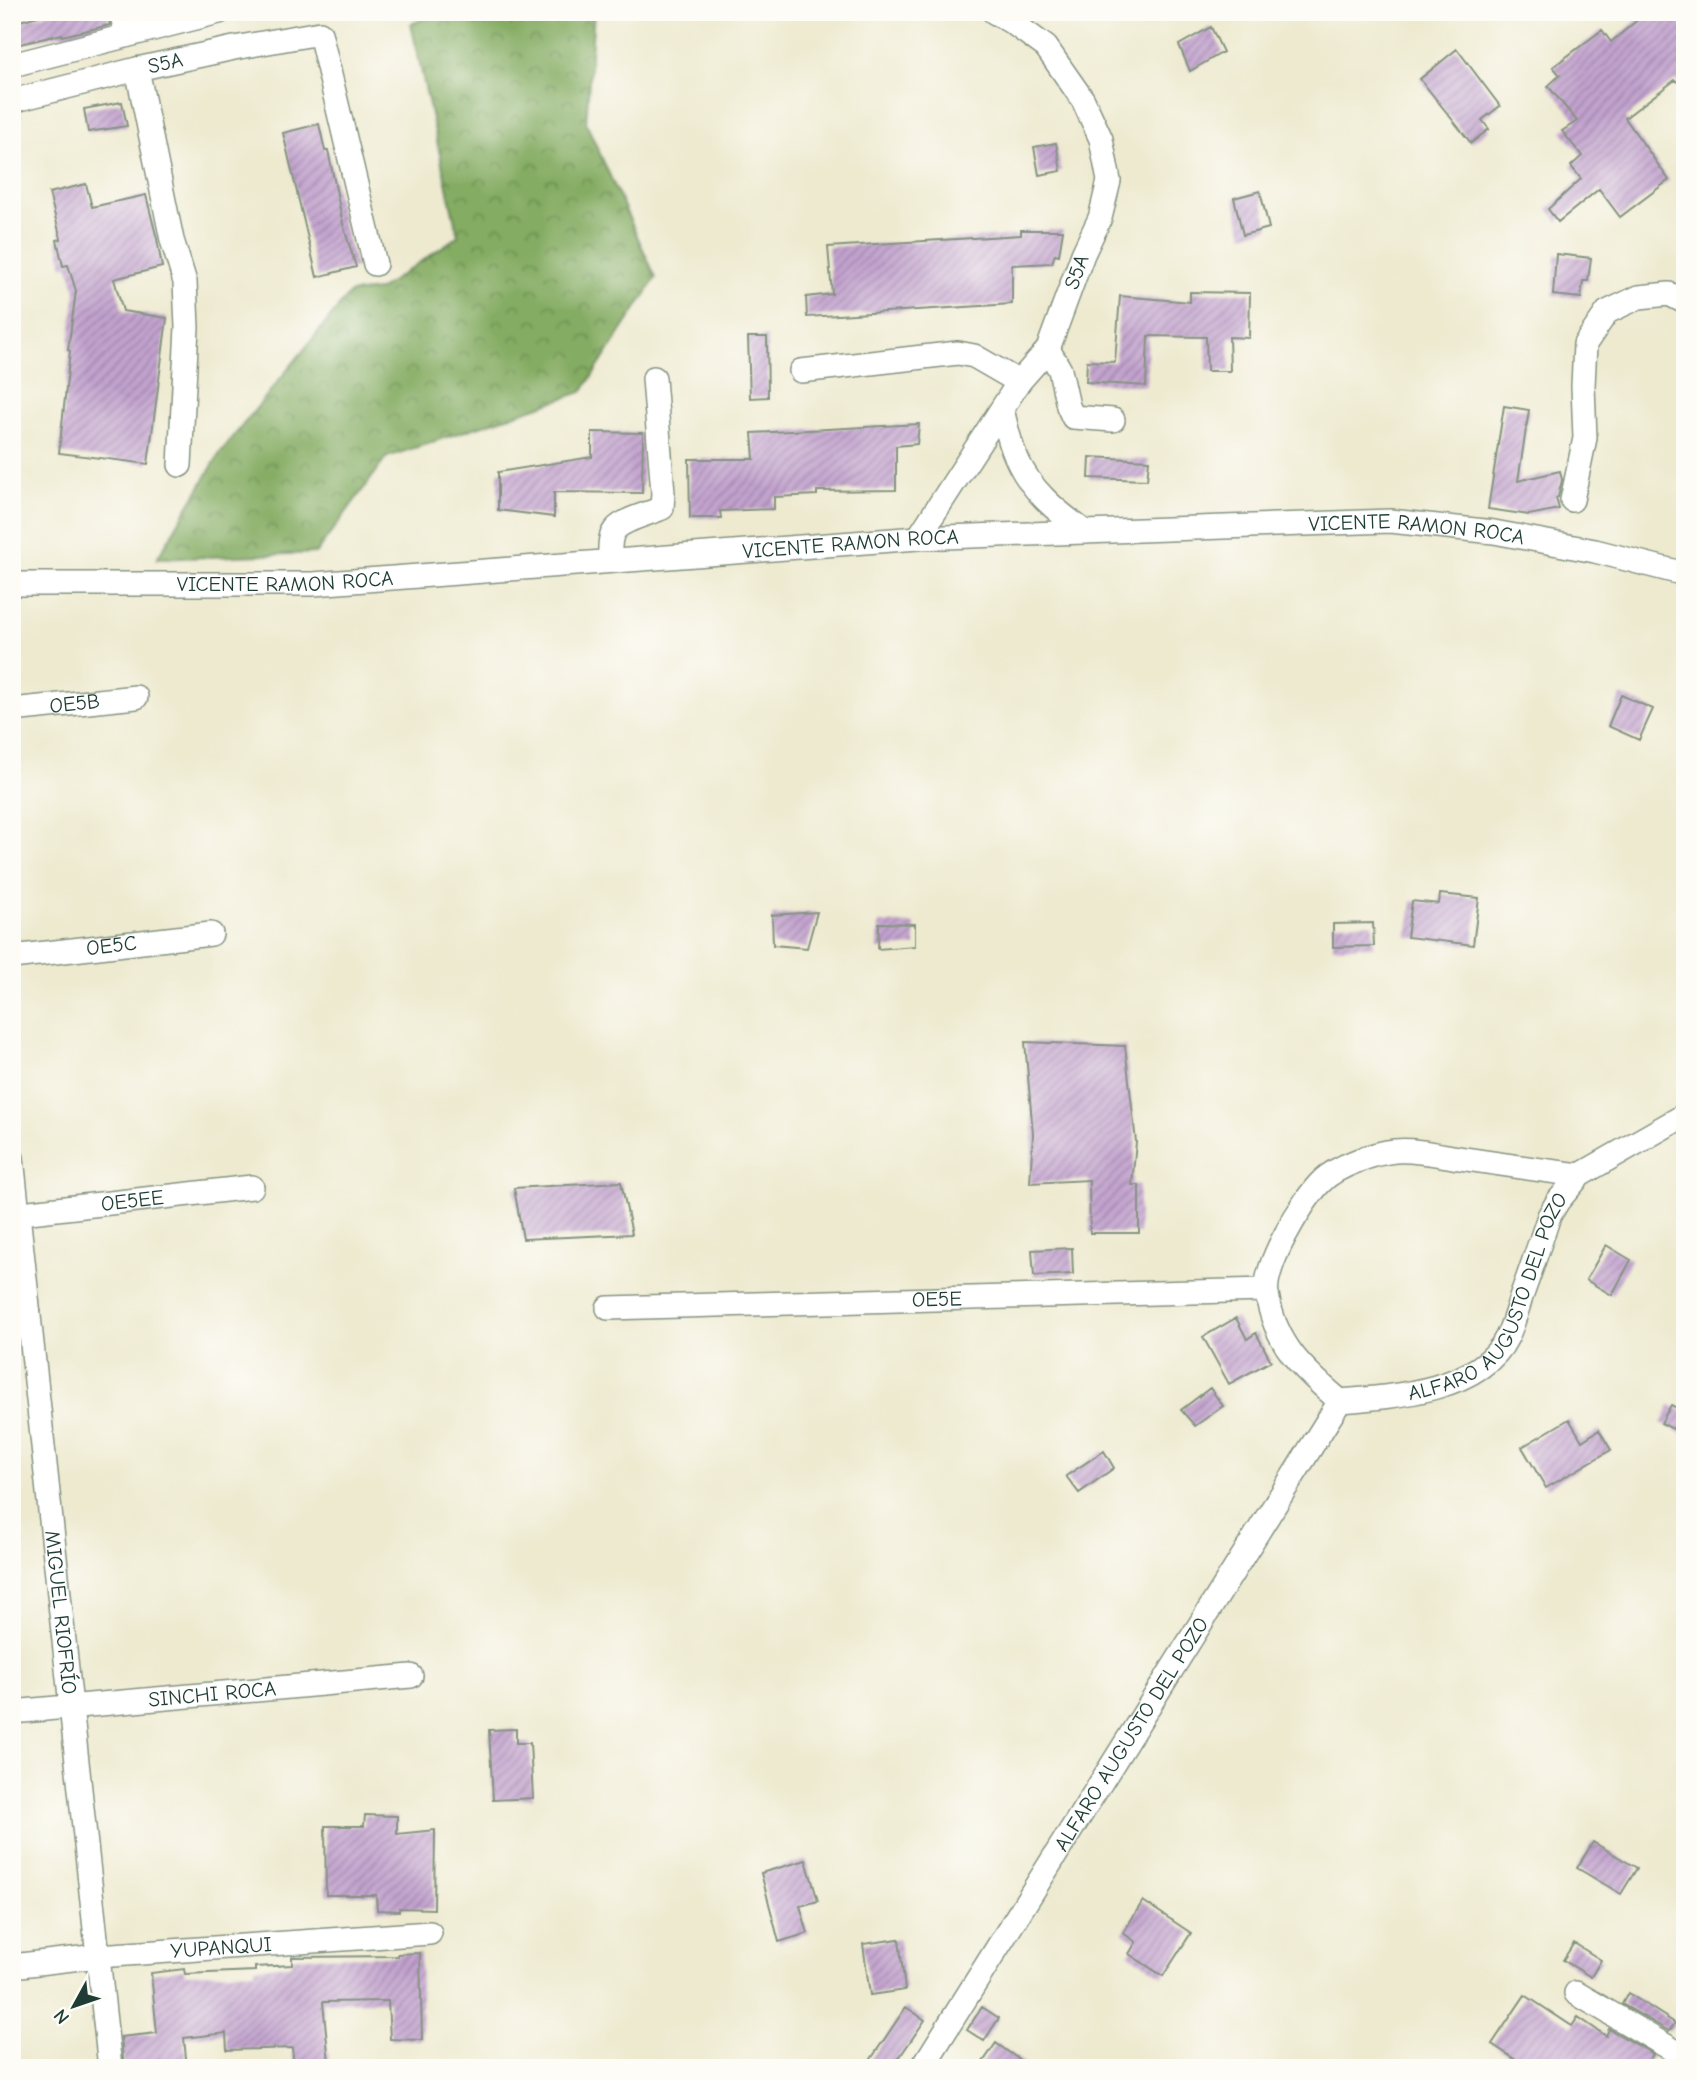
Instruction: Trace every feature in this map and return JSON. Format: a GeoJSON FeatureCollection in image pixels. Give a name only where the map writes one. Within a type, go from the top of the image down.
{"type":"FeatureCollection","features":[{"type":"Feature","properties":{"kind":"street"},"geometry":{"type":"LineString","coordinates":[[121,12],[127,35]]}},
{"type":"Feature","properties":{"kind":"street"},"geometry":{"type":"LineString","coordinates":[[12,65],[219,12]]}},
{"type":"Feature","properties":{"kind":"street","name":"S5A"},"geometry":{"type":"LineString","coordinates":[[918,538],[1019,382],[1048,349],[1083,254],[1100,218],[1109,181],[1101,139],[1083,100],[1046,47],[1008,16]]}},
{"type":"Feature","properties":{"kind":"street","name":"S5A"},"geometry":{"type":"LineString","coordinates":[[12,101],[137,69],[320,33],[375,264]]}},
{"type":"Feature","properties":{"kind":"street"},"geometry":{"type":"LineString","coordinates":[[137,69],[172,240],[185,282],[187,327],[180,465]]}},
{"type":"Feature","properties":{"kind":"street"},"geometry":{"type":"LineString","coordinates":[[1572,500],[1585,438],[1585,344],[1607,312],[1639,297],[1669,294],[1685,302]]}},
{"type":"Feature","properties":{"kind":"street"},"geometry":{"type":"LineString","coordinates":[[1048,349],[1060,370],[1073,417],[1113,420]]}},
{"type":"Feature","properties":{"kind":"street"},"geometry":{"type":"LineString","coordinates":[[801,372],[958,354],[974,356],[1019,382]]}},
{"type":"Feature","properties":{"kind":"street"},"geometry":{"type":"LineString","coordinates":[[610,561],[611,535],[617,527],[662,508],[654,378]]}},
{"type":"Feature","properties":{"kind":"street"},"geometry":{"type":"LineString","coordinates":[[1002,409],[1015,455],[1030,484],[1056,511],[1085,531]]}},
{"type":"Feature","properties":{"kind":"street","name":"VICENTE RAMON ROCA"},"geometry":{"type":"LineString","coordinates":[[12,584],[313,584],[918,538],[1390,521],[1494,532],[1595,551],[1685,574]]}},
{"type":"Feature","properties":{"kind":"street","name":"OE5B"},"geometry":{"type":"LineString","coordinates":[[12,710],[136,697]]}},
{"type":"Feature","properties":{"kind":"street","name":"OE5C"},"geometry":{"type":"LineString","coordinates":[[12,957],[211,934]]}},
{"type":"Feature","properties":{"kind":"street","name":"ALFARO AUGUSTO DEL POZO"},"geometry":{"type":"LineString","coordinates":[[922,2068],[1340,1401],[1389,1398],[1438,1387],[1468,1376],[1493,1356],[1507,1338],[1549,1216],[1558,1201],[1580,1175],[1685,1115]]}},
{"type":"Feature","properties":{"kind":"street","name":"ALFARO AUGUSTO DEL POZO"},"geometry":{"type":"LineString","coordinates":[[1266,1290],[1274,1259],[1306,1201],[1322,1180],[1347,1165],[1396,1151],[1580,1175]]}},
{"type":"Feature","properties":{"kind":"street","name":"MIGUEL RIOFRÍO"},"geometry":{"type":"LineString","coordinates":[[12,1158],[15,1214],[110,2068]]}},
{"type":"Feature","properties":{"kind":"street","name":"OE5EE"},"geometry":{"type":"LineString","coordinates":[[15,1214],[252,1187]]}},
{"type":"Feature","properties":{"kind":"street"},"geometry":{"type":"LineString","coordinates":[[1266,1290],[1271,1314],[1281,1339],[1293,1357],[1310,1376],[1340,1401]]}},
{"type":"Feature","properties":{"kind":"street","name":"OE5E"},"geometry":{"type":"LineString","coordinates":[[608,1308],[1266,1290]]}},
{"type":"Feature","properties":{"kind":"street","name":"SINCHI ROCA"},"geometry":{"type":"LineString","coordinates":[[12,1712],[411,1676]]}},
{"type":"Feature","properties":{"kind":"street","name":"YUPANQUI"},"geometry":{"type":"LineString","coordinates":[[12,1966],[98,1956],[430,1933]]}},
{"type":"Feature","properties":{"kind":"street"},"geometry":{"type":"LineString","coordinates":[[1576,1993],[1685,2057]]}},
{"type":"Feature","properties":{"kind":"green space"},"geometry":{"type":"Polygon","coordinates":[[[438,12],[594,12],[586,123],[656,278],[582,392],[387,457],[316,553],[157,559],[220,453],[350,293],[379,290],[458,236],[411,24],[438,12]]]}},
{"type":"Feature","properties":{"kind":"building"},"geometry":{"type":"Polygon","coordinates":[[[53,12],[107,12],[110,25],[12,46],[12,23],[53,12]]]}},
{"type":"Feature","properties":{"kind":"building"},"geometry":{"type":"Polygon","coordinates":[[[1647,12],[1685,12],[1685,86],[1675,80],[1625,118],[1669,180],[1620,217],[1599,189],[1558,222],[1548,209],[1581,179],[1571,166],[1582,156],[1562,131],[1577,121],[1548,86],[1560,75],[1553,67],[1602,30],[1611,42],[1647,12]]]}},
{"type":"Feature","properties":{"kind":"building"},"geometry":{"type":"Polygon","coordinates":[[[1211,27],[1223,52],[1190,71],[1179,45],[1211,27]]]}},
{"type":"Feature","properties":{"kind":"building"},"geometry":{"type":"Polygon","coordinates":[[[1457,49],[1500,106],[1482,120],[1489,129],[1471,143],[1420,79],[1457,49]]]}},
{"type":"Feature","properties":{"kind":"building"},"geometry":{"type":"Polygon","coordinates":[[[122,102],[127,126],[88,132],[84,109],[122,102]]]}},
{"type":"Feature","properties":{"kind":"building"},"geometry":{"type":"Polygon","coordinates":[[[319,124],[325,151],[328,150],[343,224],[356,267],[317,277],[283,133],[319,124]]]}},
{"type":"Feature","properties":{"kind":"building"},"geometry":{"type":"Polygon","coordinates":[[[1056,143],[1061,171],[1039,175],[1034,147],[1056,143]]]}},
{"type":"Feature","properties":{"kind":"building"},"geometry":{"type":"Polygon","coordinates":[[[86,184],[92,207],[146,195],[157,239],[162,267],[114,279],[123,311],[167,318],[148,464],[59,453],[76,291],[68,265],[63,266],[57,240],[61,239],[49,193],[86,184]]]}},
{"type":"Feature","properties":{"kind":"building"},"geometry":{"type":"Polygon","coordinates":[[[1260,191],[1269,228],[1243,235],[1234,198],[1260,191]]]}},
{"type":"Feature","properties":{"kind":"building"},"geometry":{"type":"Polygon","coordinates":[[[1021,230],[1063,230],[1059,255],[1055,254],[1052,263],[1012,265],[1012,304],[807,317],[806,297],[832,294],[828,247],[1021,235],[1021,230]]]}},
{"type":"Feature","properties":{"kind":"building"},"geometry":{"type":"Polygon","coordinates":[[[1556,254],[1591,258],[1588,281],[1583,281],[1581,298],[1553,295],[1556,254]]]}},
{"type":"Feature","properties":{"kind":"building"},"geometry":{"type":"Polygon","coordinates":[[[1190,292],[1250,293],[1249,338],[1229,337],[1230,371],[1207,371],[1206,337],[1148,336],[1146,386],[1086,382],[1087,361],[1115,362],[1120,296],[1190,302],[1190,292]]]}},
{"type":"Feature","properties":{"kind":"building"},"geometry":{"type":"Polygon","coordinates":[[[748,337],[767,337],[768,397],[750,398],[748,337]]]}},
{"type":"Feature","properties":{"kind":"building"},"geometry":{"type":"Polygon","coordinates":[[[1504,406],[1529,410],[1518,481],[1560,471],[1562,480],[1556,498],[1559,509],[1529,515],[1488,509],[1504,406]]]}},
{"type":"Feature","properties":{"kind":"building"},"geometry":{"type":"Polygon","coordinates":[[[919,424],[917,444],[896,446],[896,490],[817,491],[817,495],[774,497],[774,509],[720,511],[721,518],[690,518],[689,459],[754,459],[752,433],[919,424]]]}},
{"type":"Feature","properties":{"kind":"building"},"geometry":{"type":"Polygon","coordinates":[[[592,432],[643,433],[642,493],[554,492],[554,517],[498,510],[498,472],[592,457],[592,432]]]}},
{"type":"Feature","properties":{"kind":"building"},"geometry":{"type":"Polygon","coordinates":[[[1090,457],[1149,460],[1147,480],[1089,478],[1090,457]]]}},
{"type":"Feature","properties":{"kind":"building"},"geometry":{"type":"Polygon","coordinates":[[[1621,695],[1653,709],[1639,740],[1608,726],[1621,695]]]}},
{"type":"Feature","properties":{"kind":"building"},"geometry":{"type":"Polygon","coordinates":[[[1440,894],[1479,898],[1473,945],[1407,937],[1412,901],[1439,904],[1440,894]]]}},
{"type":"Feature","properties":{"kind":"building"},"geometry":{"type":"Polygon","coordinates":[[[817,912],[807,948],[773,945],[772,915],[817,912]]]}},
{"type":"Feature","properties":{"kind":"building"},"geometry":{"type":"Polygon","coordinates":[[[879,923],[915,924],[915,946],[878,949],[879,923]]]}},
{"type":"Feature","properties":{"kind":"building"},"geometry":{"type":"Polygon","coordinates":[[[1373,923],[1374,946],[1333,947],[1333,924],[1373,923]]]}},
{"type":"Feature","properties":{"kind":"building"},"geometry":{"type":"Polygon","coordinates":[[[1025,1042],[1125,1046],[1136,1142],[1132,1185],[1139,1185],[1139,1233],[1090,1233],[1089,1180],[1030,1183],[1033,1134],[1025,1042]]]}},
{"type":"Feature","properties":{"kind":"building"},"geometry":{"type":"Polygon","coordinates":[[[621,1182],[632,1234],[523,1239],[514,1188],[621,1182]]]}},
{"type":"Feature","properties":{"kind":"building"},"geometry":{"type":"Polygon","coordinates":[[[1606,1245],[1631,1260],[1612,1295],[1586,1280],[1606,1245]]]}},
{"type":"Feature","properties":{"kind":"building"},"geometry":{"type":"Polygon","coordinates":[[[1072,1248],[1073,1274],[1034,1276],[1032,1250],[1072,1248]]]}},
{"type":"Feature","properties":{"kind":"building"},"geometry":{"type":"Polygon","coordinates":[[[1236,1318],[1247,1339],[1256,1333],[1271,1361],[1229,1384],[1203,1337],[1236,1318]]]}},
{"type":"Feature","properties":{"kind":"building"},"geometry":{"type":"Polygon","coordinates":[[[1210,1388],[1223,1406],[1195,1426],[1181,1410],[1210,1388]]]}},
{"type":"Feature","properties":{"kind":"building"},"geometry":{"type":"Polygon","coordinates":[[[1671,1405],[1685,1412],[1685,1435],[1661,1423],[1671,1405]]]}},
{"type":"Feature","properties":{"kind":"building"},"geometry":{"type":"Polygon","coordinates":[[[1569,1419],[1582,1441],[1599,1430],[1611,1450],[1546,1488],[1522,1447],[1569,1419]]]}},
{"type":"Feature","properties":{"kind":"building"},"geometry":{"type":"Polygon","coordinates":[[[1104,1451],[1114,1468],[1079,1493],[1066,1476],[1104,1451]]]}},
{"type":"Feature","properties":{"kind":"building"},"geometry":{"type":"Polygon","coordinates":[[[516,1729],[516,1743],[530,1743],[533,1798],[493,1800],[489,1730],[516,1729]]]}},
{"type":"Feature","properties":{"kind":"building"},"geometry":{"type":"Polygon","coordinates":[[[365,1815],[397,1816],[397,1834],[435,1830],[434,1909],[377,1910],[376,1895],[326,1895],[325,1826],[364,1826],[365,1815]]]}},
{"type":"Feature","properties":{"kind":"building"},"geometry":{"type":"Polygon","coordinates":[[[1593,1842],[1637,1868],[1621,1894],[1577,1868],[1593,1842]]]}},
{"type":"Feature","properties":{"kind":"building"},"geometry":{"type":"Polygon","coordinates":[[[806,1860],[818,1901],[800,1906],[808,1933],[779,1942],[761,1873],[806,1860]]]}},
{"type":"Feature","properties":{"kind":"building"},"geometry":{"type":"Polygon","coordinates":[[[1143,1901],[1191,1933],[1163,1976],[1129,1954],[1136,1942],[1123,1933],[1143,1901]]]}},
{"type":"Feature","properties":{"kind":"building"},"geometry":{"type":"Polygon","coordinates":[[[899,1939],[905,1990],[870,1995],[863,1944],[899,1939]]]}},
{"type":"Feature","properties":{"kind":"building"},"geometry":{"type":"Polygon","coordinates":[[[1574,1943],[1601,1960],[1591,1977],[1563,1960],[1574,1943]]]}},
{"type":"Feature","properties":{"kind":"building"},"geometry":{"type":"Polygon","coordinates":[[[420,1953],[422,2040],[390,2039],[388,2001],[323,2002],[329,2063],[294,2066],[292,2048],[227,2050],[226,2033],[184,2038],[187,2068],[124,2068],[121,2037],[157,2033],[151,1973],[184,1969],[185,1974],[255,1971],[255,1967],[292,1965],[292,1957],[398,1956],[420,1953]]]}},
{"type":"Feature","properties":{"kind":"building"},"geometry":{"type":"Polygon","coordinates":[[[1628,1993],[1675,2023],[1669,2031],[1622,2004],[1628,1993]]]}},
{"type":"Feature","properties":{"kind":"building"},"geometry":{"type":"Polygon","coordinates":[[[1525,1995],[1572,2026],[1578,2017],[1606,2036],[1609,2029],[1653,2054],[1644,2068],[1528,2068],[1492,2044],[1525,1995]]]}},
{"type":"Feature","properties":{"kind":"building"},"geometry":{"type":"Polygon","coordinates":[[[906,2007],[925,2020],[892,2068],[865,2068],[906,2007]]]}},
{"type":"Feature","properties":{"kind":"building"},"geometry":{"type":"Polygon","coordinates":[[[982,2007],[999,2018],[984,2041],[967,2030],[982,2007]]]}},
{"type":"Feature","properties":{"kind":"building"},"geometry":{"type":"Polygon","coordinates":[[[996,2043],[1031,2068],[979,2068],[996,2043]]]}}]}
